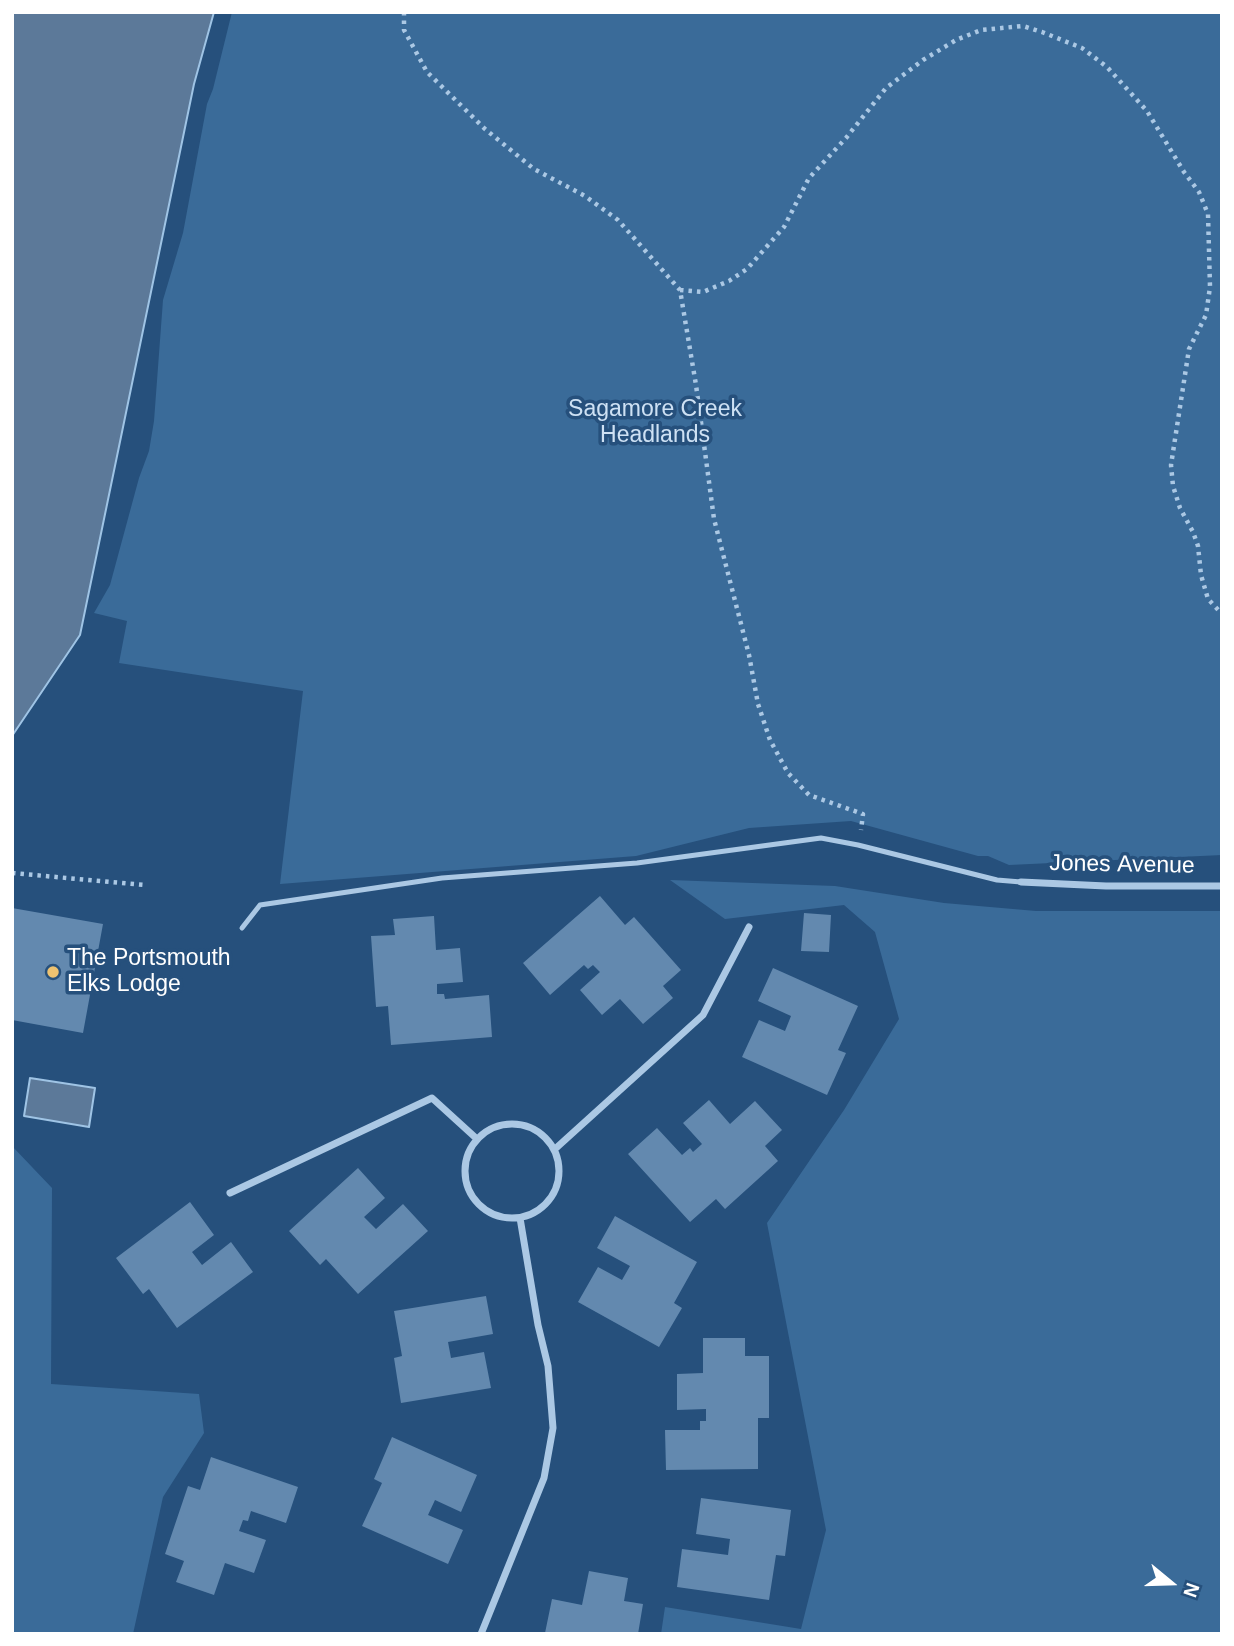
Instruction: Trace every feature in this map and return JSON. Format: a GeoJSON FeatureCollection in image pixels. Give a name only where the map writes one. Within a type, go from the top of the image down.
{"type":"FeatureCollection","features":[{"type":"Feature","properties":{"kind":"street","name":"Jones Avenue"},"geometry":{"type":"LineString","coordinates":[[1021,882],[1106,886],[1222,886]]}},
{"type":"Feature","properties":{"kind":"street"},"geometry":{"type":"LineString","coordinates":[[555,1149],[702,1015],[749,927]]}},
{"type":"Feature","properties":{"kind":"street"},"geometry":{"type":"LineString","coordinates":[[230,1193],[432,1098],[477,1139]]}},
{"type":"Feature","properties":{"kind":"street"},"geometry":{"type":"LineString","coordinates":[[514,1124],[530,1127],[544,1136],[555,1149],[559,1182],[551,1199],[537,1212],[520,1218],[501,1218],[484,1210],[472,1197],[465,1177],[467,1157],[477,1139],[494,1127],[514,1124]]}},
{"type":"Feature","properties":{"kind":"street"},"geometry":{"type":"LineString","coordinates":[[481,1634],[544,1478],[553,1428],[548,1366],[538,1325],[520,1218]]}},
{"type":"Feature","properties":{"kind":"lane"},"geometry":{"type":"LineString","coordinates":[[242,928],[260,905],[442,878],[637,863],[821,838],[997,880],[1021,882]]}},
{"type":"Feature","properties":{"kind":"path"},"geometry":{"type":"LineString","coordinates":[[404,12],[404,30],[427,72],[485,129],[534,169],[585,196],[618,220],[680,290],[714,519],[749,656],[758,704],[770,740],[788,773],[809,795],[863,814],[858,845]]}},
{"type":"Feature","properties":{"kind":"path"},"geometry":{"type":"LineString","coordinates":[[680,290],[703,292],[729,281],[747,269],[784,228],[809,178],[846,138],[886,88],[923,60],[956,40],[981,30],[1023,26],[1082,48],[1107,67],[1147,111],[1199,192],[1208,214],[1210,287],[1206,315],[1189,349],[1171,464],[1173,486],[1180,508],[1198,546],[1201,575],[1208,599],[1222,614]]}},
{"type":"Feature","properties":{"kind":"path"},"geometry":{"type":"LineString","coordinates":[[12,873],[144,885]]}},
{"type":"Feature","properties":{"kind":"green space","name":"Sagamore Creek Headlands"},"geometry":{"type":"Polygon","coordinates":[[[232,12],[1222,12],[1222,855],[1009,865],[988,856],[978,856],[851,821],[749,828],[636,856],[280,884],[303,691],[119,663],[127,621],[94,613],[110,585],[149,451],[154,421],[163,300],[183,233],[207,104],[232,12]]]}},
{"type":"Feature","properties":{"kind":"green space"},"geometry":{"type":"Polygon","coordinates":[[[670,880],[835,886],[944,903],[1036,911],[1222,911],[1222,1634],[661,1634],[665,1607],[801,1629],[826,1530],[767,1223],[844,1110],[899,1019],[875,932],[844,905],[725,919],[670,880]]]}},
{"type":"Feature","properties":{"kind":"green space"},"geometry":{"type":"Polygon","coordinates":[[[12,1146],[52,1188],[51,1384],[199,1394],[204,1433],[163,1497],[133,1634],[12,1634],[12,1146]]]}},
{"type":"Feature","properties":{"kind":"shaded area"},"geometry":{"type":"Polygon","coordinates":[[[12,12],[214,12],[194,84],[80,635],[12,736],[12,12]]]}},
{"type":"Feature","properties":{"kind":"shaded area"},"geometry":{"type":"Polygon","coordinates":[[[30,1078],[95,1088],[89,1127],[24,1116],[30,1078]]]}},
{"type":"Feature","properties":{"kind":"building"},"geometry":{"type":"Polygon","coordinates":[[[600,896],[625,925],[634,917],[681,970],[663,986],[673,998],[643,1024],[620,999],[602,1015],[580,990],[600,972],[593,965],[588,969],[584,965],[550,995],[523,963],[600,896]]]}},
{"type":"Feature","properties":{"kind":"building","name":"The Portsmouth Elks Lodge"},"geometry":{"type":"Polygon","coordinates":[[[12,908],[103,924],[83,1033],[12,1020],[12,908]]]}},
{"type":"Feature","properties":{"kind":"building"},"geometry":{"type":"Polygon","coordinates":[[[804,913],[831,915],[829,952],[801,951],[804,913]]]}},
{"type":"Feature","properties":{"kind":"building"},"geometry":{"type":"Polygon","coordinates":[[[434,916],[436,950],[460,948],[463,982],[437,984],[437,994],[444,994],[445,999],[489,995],[492,1037],[391,1045],[388,1006],[376,1007],[371,936],[395,935],[393,919],[434,916]]]}},
{"type":"Feature","properties":{"kind":"building"},"geometry":{"type":"Polygon","coordinates":[[[773,968],[858,1006],[838,1050],[846,1053],[827,1095],[742,1057],[759,1020],[785,1031],[791,1016],[758,1001],[773,968]]]}},
{"type":"Feature","properties":{"kind":"building"},"geometry":{"type":"Polygon","coordinates":[[[709,1100],[730,1124],[755,1101],[782,1130],[765,1146],[778,1161],[725,1209],[716,1199],[690,1222],[628,1154],[657,1128],[682,1155],[690,1148],[693,1152],[702,1144],[683,1123],[709,1100]]]}},
{"type":"Feature","properties":{"kind":"building"},"geometry":{"type":"Polygon","coordinates":[[[358,1168],[385,1198],[364,1217],[376,1229],[403,1204],[428,1231],[358,1294],[326,1259],[320,1265],[289,1231],[358,1168]]]}},
{"type":"Feature","properties":{"kind":"building"},"geometry":{"type":"Polygon","coordinates":[[[190,1202],[214,1235],[192,1252],[202,1265],[231,1242],[253,1272],[177,1328],[149,1289],[143,1294],[116,1258],[190,1202]]]}},
{"type":"Feature","properties":{"kind":"building"},"geometry":{"type":"Polygon","coordinates":[[[615,1216],[697,1262],[674,1303],[682,1308],[659,1347],[578,1302],[598,1267],[622,1280],[630,1266],[597,1248],[615,1216]]]}},
{"type":"Feature","properties":{"kind":"building"},"geometry":{"type":"Polygon","coordinates":[[[486,1296],[493,1334],[448,1342],[451,1358],[484,1352],[491,1388],[401,1403],[394,1358],[402,1356],[394,1311],[486,1296]]]}},
{"type":"Feature","properties":{"kind":"building"},"geometry":{"type":"Polygon","coordinates":[[[703,1338],[745,1338],[745,1356],[769,1356],[769,1418],[758,1418],[758,1469],[666,1470],[665,1430],[700,1430],[700,1421],[706,1421],[706,1409],[677,1410],[677,1374],[703,1373],[703,1338]]]}},
{"type":"Feature","properties":{"kind":"building"},"geometry":{"type":"Polygon","coordinates":[[[392,1437],[477,1475],[461,1512],[435,1500],[428,1515],[463,1530],[448,1564],[362,1526],[382,1483],[374,1479],[392,1437]]]}},
{"type":"Feature","properties":{"kind":"building"},"geometry":{"type":"Polygon","coordinates":[[[211,1457],[298,1487],[286,1523],[251,1511],[248,1521],[243,1520],[239,1531],[266,1540],[254,1573],[225,1563],[214,1595],[176,1582],[184,1561],[165,1554],[188,1486],[200,1490],[211,1457]]]}},
{"type":"Feature","properties":{"kind":"building"},"geometry":{"type":"Polygon","coordinates":[[[701,1498],[791,1510],[785,1556],[776,1555],[769,1600],[677,1587],[682,1549],[728,1555],[730,1539],[696,1534],[701,1498]]]}},
{"type":"Feature","properties":{"kind":"building"},"geometry":{"type":"Polygon","coordinates":[[[589,1571],[628,1578],[624,1601],[643,1604],[638,1634],[545,1633],[552,1599],[582,1605],[589,1571]]]}},
{"type":"Feature","properties":{"kind":"place","name":"The Portsmouth Elks Lodge"},"geometry":{"type":"Point","coordinates":[53,972]}}]}
